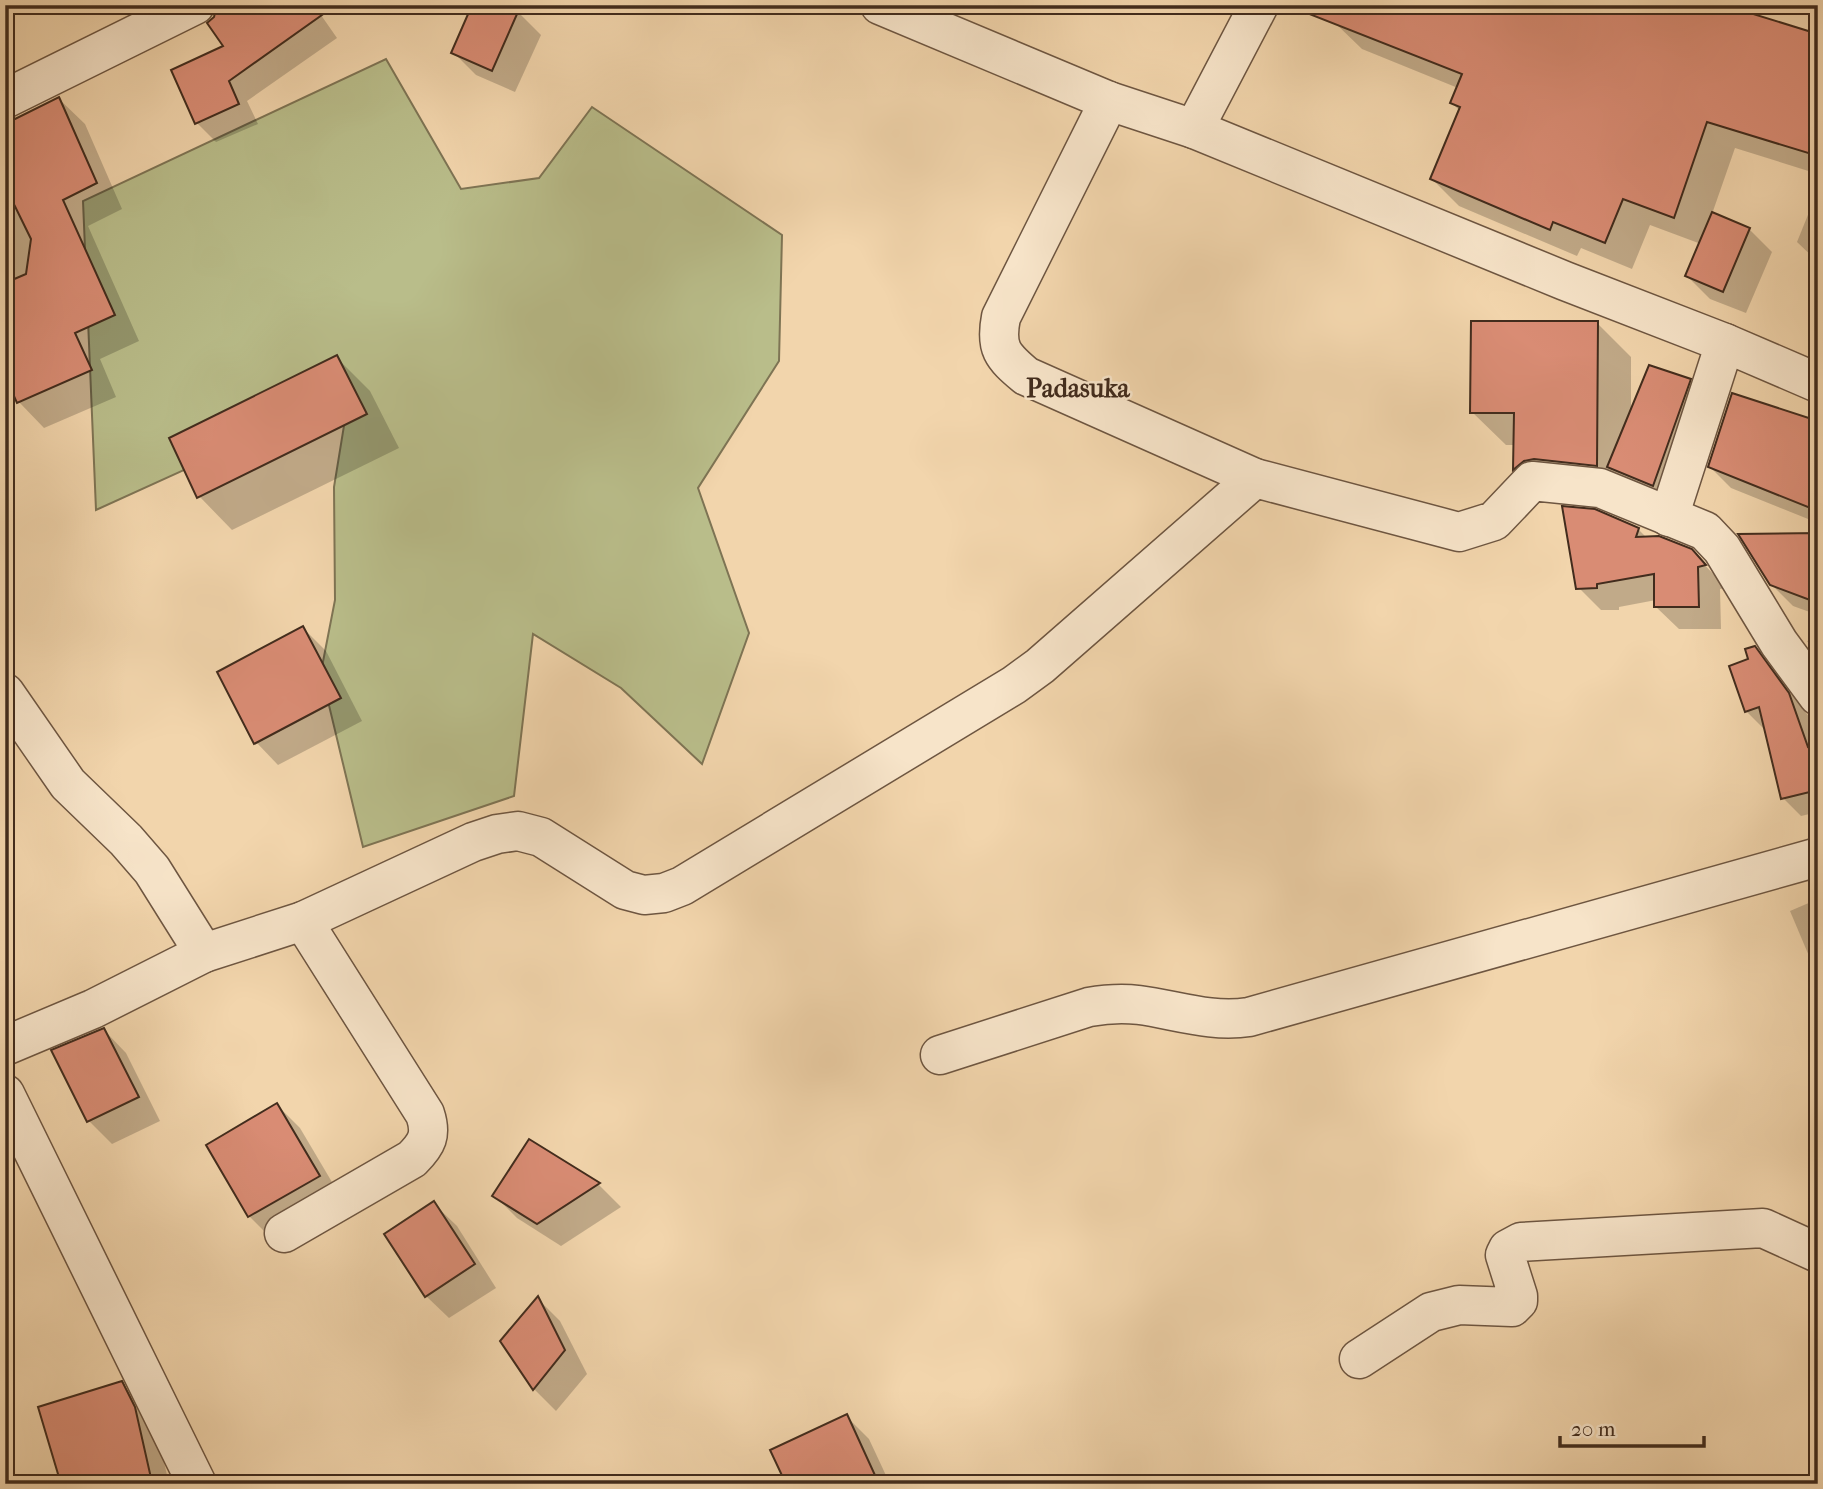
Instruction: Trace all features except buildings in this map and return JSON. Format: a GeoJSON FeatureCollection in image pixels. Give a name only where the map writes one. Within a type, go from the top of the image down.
{"type":"FeatureCollection","features":[{"type":"Feature","properties":{"kind":"street"},"geometry":{"type":"LineString","coordinates":[[5,99],[195,5]]}},
{"type":"Feature","properties":{"kind":"street"},"geometry":{"type":"LineString","coordinates":[[880,5],[1109,102],[1194,128],[1818,383]]}},
{"type":"Feature","properties":{"kind":"street"},"geometry":{"type":"LineString","coordinates":[[1194,128],[1259,5]]}},
{"type":"Feature","properties":{"kind":"street"},"geometry":{"type":"LineString","coordinates":[[1109,102],[1001,317],[997,337],[1005,358],[1026,376],[1255,478],[1459,532],[1494,521],[1532,481],[1600,488],[1705,531],[1722,549],[1779,643],[1818,696]]}},
{"type":"Feature","properties":{"kind":"street"},"geometry":{"type":"LineString","coordinates":[[1669,517],[1725,343]]}},
{"type":"Feature","properties":{"kind":"street"},"geometry":{"type":"LineString","coordinates":[[5,1046],[93,1009],[204,953],[303,920],[473,842],[497,834],[518,831],[541,837],[625,890],[644,895],[664,893],[682,886],[1014,685],[1040,666],[1255,478]]}},
{"type":"Feature","properties":{"kind":"street"},"geometry":{"type":"LineString","coordinates":[[5,693],[68,784],[127,840],[152,870],[204,953]]}},
{"type":"Feature","properties":{"kind":"street"},"geometry":{"type":"LineString","coordinates":[[940,1055],[1089,1007],[1113,1003],[1216,1019],[1249,1017],[1818,857]]}},
{"type":"Feature","properties":{"kind":"street"},"geometry":{"type":"LineString","coordinates":[[284,1233],[412,1159],[425,1146],[430,1129],[425,1114],[303,920]]}},
{"type":"Feature","properties":{"kind":"street"},"geometry":{"type":"LineString","coordinates":[[5,1094],[197,1484]]}},
{"type":"Feature","properties":{"kind":"street"},"geometry":{"type":"LineString","coordinates":[[1359,1359],[1431,1312],[1445,1307],[1512,1307],[1518,1301],[1518,1296],[1506,1255],[1508,1249],[1521,1242],[1763,1228],[1818,1253]]}},
{"type":"Feature","properties":{"kind":"green space"},"geometry":{"type":"Polygon","coordinates":[[[386,59],[461,189],[539,178],[592,107],[782,235],[779,361],[698,488],[749,633],[702,764],[621,688],[533,634],[514,796],[363,847],[321,672],[335,600],[334,487],[349,395],[96,510],[83,201],[386,59]]]}},
{"type":"Feature","properties":{"kind":"district","name":"Padasuka"},"geometry":{"type":"Point","coordinates":[1078,388]}}]}
